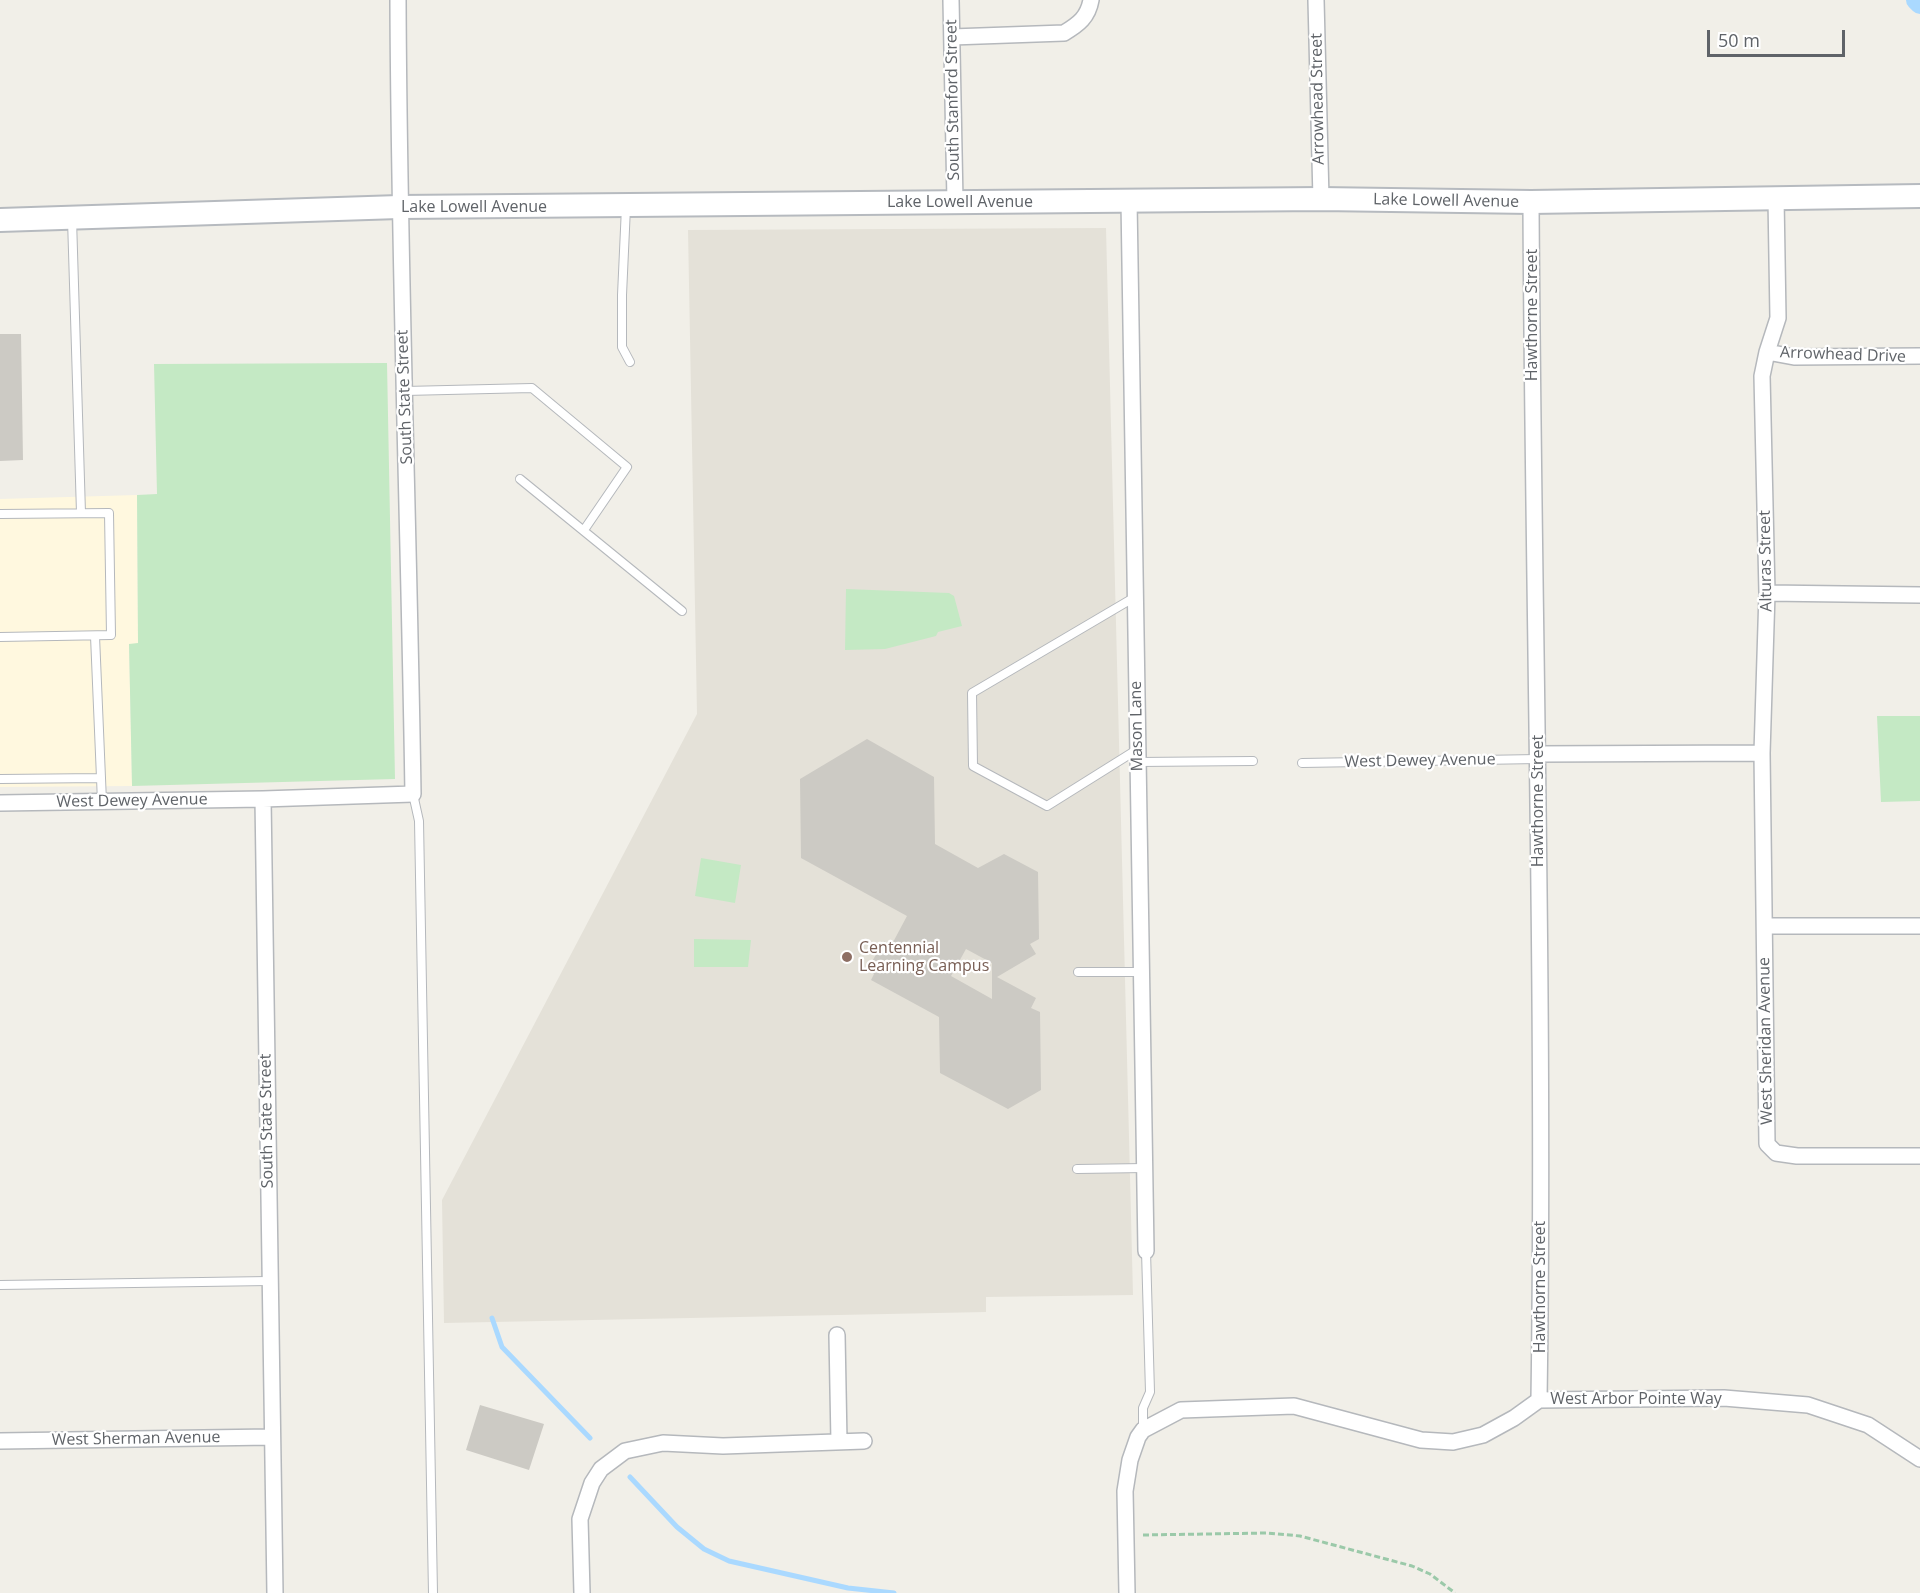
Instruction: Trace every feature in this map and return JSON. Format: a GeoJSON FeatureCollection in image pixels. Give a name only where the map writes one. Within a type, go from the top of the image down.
{"type":"FeatureCollection","features":[{"type":"Feature","properties":{"kind":"main road","name":"Lake Lowell Avenue"},"geometry":{"type":"LineString","coordinates":[[0,220],[399,207],[1321,199],[1531,202],[1920,196]]}},
{"type":"Feature","properties":{"kind":"street","name":"South State Street"},"geometry":{"type":"LineString","coordinates":[[398,0],[399,207],[413,794]]}},
{"type":"Feature","properties":{"kind":"street","name":"South Stanford Street"},"geometry":{"type":"LineString","coordinates":[[951,0],[955,201]]}},
{"type":"Feature","properties":{"kind":"street"},"geometry":{"type":"LineString","coordinates":[[952,37],[1065,33],[1080,24],[1089,11],[1091,0]]}},
{"type":"Feature","properties":{"kind":"street","name":"Arrowhead Street"},"geometry":{"type":"LineString","coordinates":[[1316,0],[1321,199]]}},
{"type":"Feature","properties":{"kind":"street","name":"Alturas Street"},"geometry":{"type":"LineString","coordinates":[[1765,926],[1762,753],[1767,593],[1762,376],[1778,318],[1776,198]]}},
{"type":"Feature","properties":{"kind":"street","name":"Mason Lane"},"geometry":{"type":"LineString","coordinates":[[1129,201],[1146,1251]]}},
{"type":"Feature","properties":{"kind":"street","name":"Hawthorne Street"},"geometry":{"type":"LineString","coordinates":[[1531,202],[1532,482],[1538,757],[1541,1273],[1539,1400]]}},
{"type":"Feature","properties":{"kind":"street","name":"Arrowhead Drive"},"geometry":{"type":"LineString","coordinates":[[1767,352],[1794,357],[1920,356]]}},
{"type":"Feature","properties":{"kind":"street"},"geometry":{"type":"LineString","coordinates":[[1767,593],[1920,595]]}},
{"type":"Feature","properties":{"kind":"street","name":"West Dewey Avenue"},"geometry":{"type":"LineString","coordinates":[[1538,757],[1762,753]]}},
{"type":"Feature","properties":{"kind":"street"},"geometry":{"type":"LineString","coordinates":[[263,799],[413,794]]}},
{"type":"Feature","properties":{"kind":"street","name":"South State Street"},"geometry":{"type":"LineString","coordinates":[[263,799],[275,1593]]}},
{"type":"Feature","properties":{"kind":"street","name":"West Dewey Avenue"},"geometry":{"type":"LineString","coordinates":[[0,803],[263,799]]}},
{"type":"Feature","properties":{"kind":"street"},"geometry":{"type":"LineString","coordinates":[[1765,926],[1920,926]]}},
{"type":"Feature","properties":{"kind":"street","name":"West Sheridan Avenue"},"geometry":{"type":"LineString","coordinates":[[1765,926],[1767,1144],[1776,1153],[1797,1156],[1920,1156]]}},
{"type":"Feature","properties":{"kind":"street"},"geometry":{"type":"LineString","coordinates":[[837,1335],[839,1442]]}},
{"type":"Feature","properties":{"kind":"street","name":"West Arbor Pointe Way"},"geometry":{"type":"LineString","coordinates":[[1143,1430],[1181,1410],[1294,1406],[1421,1440],[1453,1442],[1483,1435],[1514,1418],[1539,1400],[1724,1398],[1808,1404],[1868,1425],[1920,1459]]}},
{"type":"Feature","properties":{"kind":"street"},"geometry":{"type":"LineString","coordinates":[[1127,1593],[1125,1491],[1130,1460],[1138,1437],[1143,1430]]}},
{"type":"Feature","properties":{"kind":"street","name":"West Sherman Avenue"},"geometry":{"type":"LineString","coordinates":[[0,1441],[271,1437]]}},
{"type":"Feature","properties":{"kind":"street"},"geometry":{"type":"LineString","coordinates":[[582,1593],[580,1520],[592,1483],[601,1469],[625,1451],[663,1443],[723,1446],[864,1441]]}},
{"type":"Feature","properties":{"kind":"lane"},"geometry":{"type":"LineString","coordinates":[[626,206],[622,347],[630,362]]}},
{"type":"Feature","properties":{"kind":"lane"},"geometry":{"type":"LineString","coordinates":[[72,218],[81,513]]}},
{"type":"Feature","properties":{"kind":"lane"},"geometry":{"type":"LineString","coordinates":[[405,391],[532,388],[627,467],[584,530]]}},
{"type":"Feature","properties":{"kind":"lane"},"geometry":{"type":"LineString","coordinates":[[520,479],[682,611]]}},
{"type":"Feature","properties":{"kind":"lane"},"geometry":{"type":"LineString","coordinates":[[0,514],[109,513],[111,635],[0,637]]}},
{"type":"Feature","properties":{"kind":"lane"},"geometry":{"type":"LineString","coordinates":[[1135,597],[972,693],[973,766],[1047,806],[1138,756],[1254,761]]}},
{"type":"Feature","properties":{"kind":"lane"},"geometry":{"type":"LineString","coordinates":[[95,636],[102,801]]}},
{"type":"Feature","properties":{"kind":"lane","name":"West Dewey Avenue"},"geometry":{"type":"LineString","coordinates":[[1302,763],[1538,757]]}},
{"type":"Feature","properties":{"kind":"lane"},"geometry":{"type":"LineString","coordinates":[[0,779],[101,778]]}},
{"type":"Feature","properties":{"kind":"lane","name":"South State Street"},"geometry":{"type":"LineString","coordinates":[[413,794],[419,821],[433,1593]]}},
{"type":"Feature","properties":{"kind":"lane"},"geometry":{"type":"LineString","coordinates":[[1078,972],[1142,972]]}},
{"type":"Feature","properties":{"kind":"lane"},"geometry":{"type":"LineString","coordinates":[[1077,1169],[1145,1168]]}},
{"type":"Feature","properties":{"kind":"lane"},"geometry":{"type":"LineString","coordinates":[[1143,1430],[1143,1408],[1150,1392],[1146,1251]]}},
{"type":"Feature","properties":{"kind":"lane"},"geometry":{"type":"LineString","coordinates":[[0,1285],[269,1281]]}},
{"type":"Feature","properties":{"kind":"path"},"geometry":{"type":"LineString","coordinates":[[1126,1536],[1266,1533],[1300,1536],[1412,1566],[1430,1574],[1455,1593]]}},
{"type":"Feature","properties":{"kind":"shaded area","name":"Centennial Learning Campus"},"geometry":{"type":"Polygon","coordinates":[[[1106,228],[1133,1295],[986,1297],[986,1312],[444,1323],[442,1200],[697,714],[688,230],[1106,228]]]}},
{"type":"Feature","properties":{"kind":"shaded area"},"geometry":{"type":"Polygon","coordinates":[[[137,495],[138,644],[129,644],[132,786],[0,787],[0,499],[137,495]]]}},
{"type":"Feature","properties":{"kind":"green space"},"geometry":{"type":"Polygon","coordinates":[[[387,363],[395,779],[132,786],[129,644],[138,643],[137,495],[157,494],[154,364],[387,363]]]}},
{"type":"Feature","properties":{"kind":"green space"},"geometry":{"type":"Polygon","coordinates":[[[846,589],[949,593],[954,596],[962,626],[938,632],[936,636],[885,649],[845,650],[846,589]]]}},
{"type":"Feature","properties":{"kind":"green space"},"geometry":{"type":"Polygon","coordinates":[[[1877,716],[1920,716],[1920,801],[1881,802],[1877,716]]]}},
{"type":"Feature","properties":{"kind":"green space"},"geometry":{"type":"Polygon","coordinates":[[[701,858],[741,865],[735,903],[695,896],[701,858]]]}},
{"type":"Feature","properties":{"kind":"green space"},"geometry":{"type":"Polygon","coordinates":[[[694,939],[751,940],[748,967],[694,967],[694,939]]]}},
{"type":"Feature","properties":{"kind":"building"},"geometry":{"type":"Polygon","coordinates":[[[0,334],[21,334],[23,460],[0,461],[0,334]]]}},
{"type":"Feature","properties":{"kind":"building"},"geometry":{"type":"Polygon","coordinates":[[[867,739],[934,777],[935,844],[978,868],[1004,854],[1038,872],[1039,939],[1030,944],[1036,954],[997,977],[1036,998],[1031,1008],[1040,1012],[1041,1090],[1008,1109],[940,1073],[939,1017],[871,980],[874,974],[867,970],[884,941],[891,946],[907,916],[801,858],[800,779],[867,739]],[[966,949],[951,976],[992,999],[992,963],[966,949]]]}},
{"type":"Feature","properties":{"kind":"building"},"geometry":{"type":"Polygon","coordinates":[[[480,1405],[544,1424],[529,1470],[466,1450],[480,1405]]]}},
{"type":"Feature","properties":{"kind":"waterway"},"geometry":{"type":"LineString","coordinates":[[1916,0],[1920,4]]}},
{"type":"Feature","properties":{"kind":"waterway"},"geometry":{"type":"LineString","coordinates":[[492,1318],[502,1347],[590,1438]]}},
{"type":"Feature","properties":{"kind":"waterway"},"geometry":{"type":"LineString","coordinates":[[630,1477],[677,1527],[704,1549],[729,1561],[848,1588],[894,1593]]}},
{"type":"Feature","properties":{"kind":"place","name":"Centennial Learning Campus"},"geometry":{"type":"Point","coordinates":[847,957]}}]}
